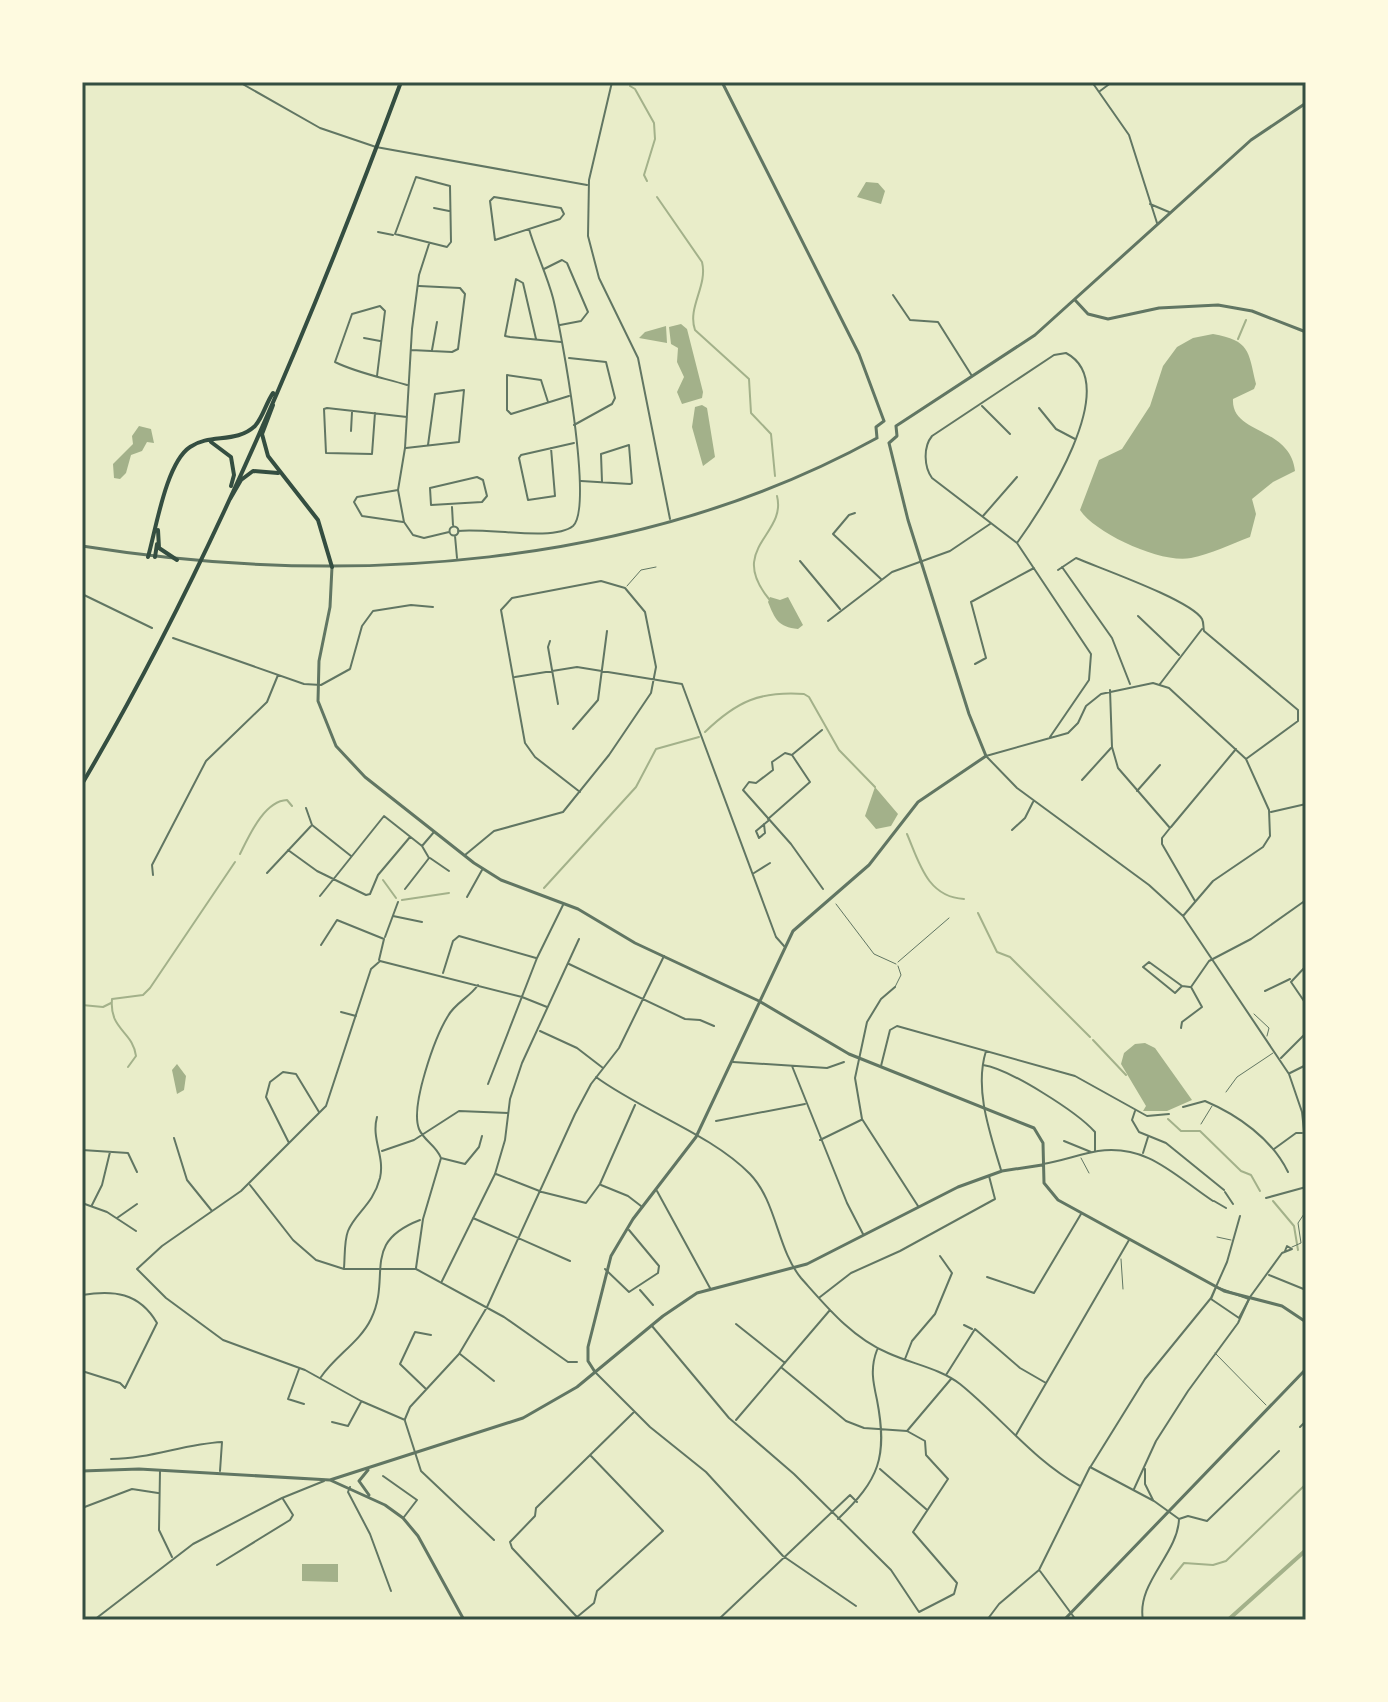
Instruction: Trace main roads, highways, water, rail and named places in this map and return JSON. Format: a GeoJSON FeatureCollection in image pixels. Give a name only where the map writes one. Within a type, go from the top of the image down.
{"type":"FeatureCollection","features":[{"type":"Feature","properties":{"kind":"main road"},"geometry":{"type":"LineString","coordinates":[[82,784],[144,672],[222,511],[277,388],[401,82]]}},
{"type":"Feature","properties":{"kind":"main road"},"geometry":{"type":"LineString","coordinates":[[148,557],[177,463],[191,446],[235,438],[253,427],[277,388]]}},
{"type":"Feature","properties":{"kind":"main road"},"geometry":{"type":"LineString","coordinates":[[274,395],[264,425],[263,444],[268,456],[318,520],[332,567]]}},
{"type":"Feature","properties":{"kind":"main road"},"geometry":{"type":"LineString","coordinates":[[208,441],[222,447],[234,465],[234,475],[222,511]]}},
{"type":"Feature","properties":{"kind":"main road"},"geometry":{"type":"LineString","coordinates":[[222,511],[241,480],[253,471],[270,470],[284,476]]}},
{"type":"Feature","properties":{"kind":"main road"},"geometry":{"type":"LineString","coordinates":[[155,557],[158,523]]}},
{"type":"Feature","properties":{"kind":"main road"},"geometry":{"type":"LineString","coordinates":[[158,541],[165,553],[177,560]]}},
{"type":"Feature","properties":{"kind":"waterway"},"geometry":{"type":"LineString","coordinates":[[630,86],[635,89],[654,123],[655,139],[644,175],[647,181]]}},
{"type":"Feature","properties":{"kind":"waterway"},"geometry":{"type":"LineString","coordinates":[[657,197],[702,262],[702,280],[693,321],[695,330],[749,379],[751,413],[771,434],[775,476]]}},
{"type":"Feature","properties":{"kind":"waterway"},"geometry":{"type":"LineString","coordinates":[[1238,339],[1246,320]]}},
{"type":"Feature","properties":{"kind":"waterway"},"geometry":{"type":"LineString","coordinates":[[769,599],[758,582],[754,567],[756,554],[778,510],[777,496]]}},
{"type":"Feature","properties":{"kind":"waterway"},"geometry":{"type":"LineString","coordinates":[[705,732],[750,700],[774,694],[804,694],[809,697],[839,750],[875,787]]}},
{"type":"Feature","properties":{"kind":"waterway"},"geometry":{"type":"LineString","coordinates":[[544,888],[636,787],[656,749],[699,737]]}},
{"type":"Feature","properties":{"kind":"waterway"},"geometry":{"type":"LineString","coordinates":[[240,854],[258,821],[271,806],[287,800],[292,806]]}},
{"type":"Feature","properties":{"kind":"waterway"},"geometry":{"type":"LineString","coordinates":[[907,834],[933,885],[951,897],[964,899]]}},
{"type":"Feature","properties":{"kind":"waterway"},"geometry":{"type":"LineString","coordinates":[[128,1067],[136,1056],[131,1041],[114,1017],[112,999],[143,995],[150,988],[235,862]]}},
{"type":"Feature","properties":{"kind":"waterway"},"geometry":{"type":"LineString","coordinates":[[383,880],[396,898]]}},
{"type":"Feature","properties":{"kind":"waterway"},"geometry":{"type":"LineString","coordinates":[[402,900],[449,893]]}},
{"type":"Feature","properties":{"kind":"waterway"},"geometry":{"type":"LineString","coordinates":[[978,913],[997,952],[1010,957],[1090,1037]]}},
{"type":"Feature","properties":{"kind":"waterway"},"geometry":{"type":"LineString","coordinates":[[82,1005],[103,1007],[111,1003]]}},
{"type":"Feature","properties":{"kind":"waterway"},"geometry":{"type":"LineString","coordinates":[[1093,1040],[1126,1075]]}},
{"type":"Feature","properties":{"kind":"waterway"},"geometry":{"type":"LineString","coordinates":[[1168,1119],[1181,1131],[1200,1131],[1241,1171],[1251,1175],[1260,1191]]}},
{"type":"Feature","properties":{"kind":"waterway"},"geometry":{"type":"LineString","coordinates":[[1273,1201],[1294,1226],[1298,1250]]}},
{"type":"Feature","properties":{"kind":"waterway"},"geometry":{"type":"LineString","coordinates":[[1171,1579],[1184,1563],[1213,1565],[1226,1561],[1306,1484]]}},
{"type":"Feature","properties":{"kind":"waterway"},"geometry":{"type":"LineString","coordinates":[[1228,1620],[1306,1550]]}}]}
